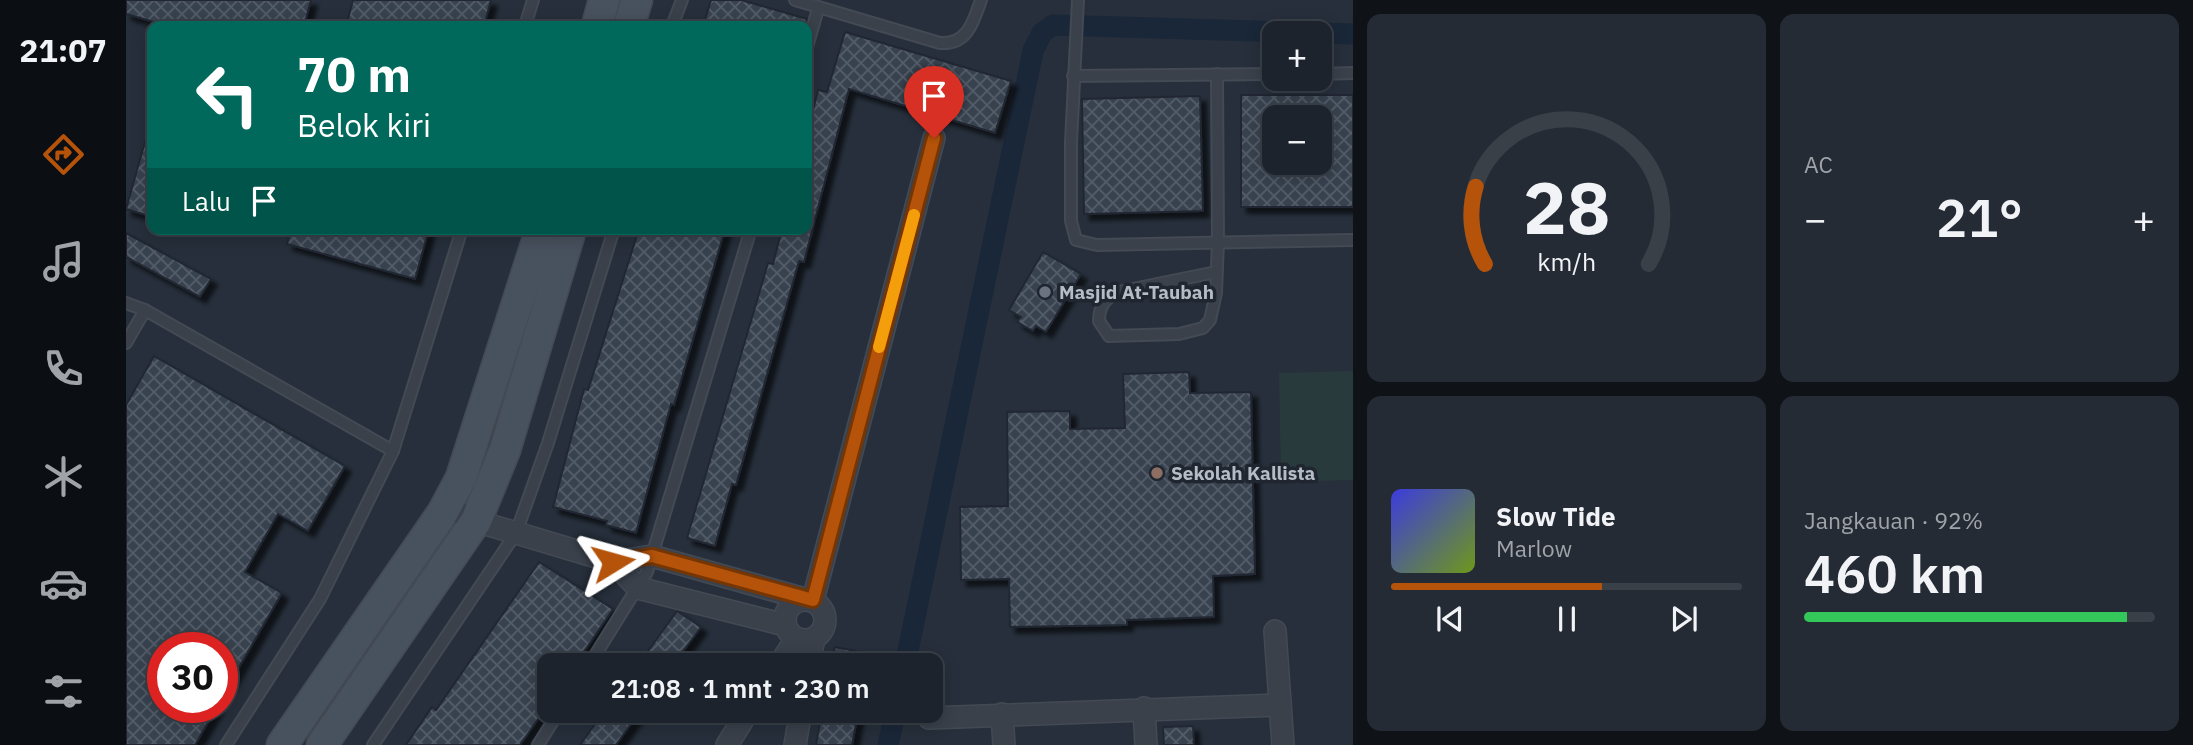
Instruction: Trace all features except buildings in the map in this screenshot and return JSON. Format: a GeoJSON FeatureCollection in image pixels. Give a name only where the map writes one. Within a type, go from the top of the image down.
{"type":"FeatureCollection","features":[{"type":"Feature","properties":{"kind":"main road"},"geometry":{"type":"LineString","coordinates":[[631,21],[637,0]]}},
{"type":"Feature","properties":{"kind":"main road"},"geometry":{"type":"LineString","coordinates":[[282,745],[446,506],[470,456],[539,235]]}},
{"type":"Feature","properties":{"kind":"main road"},"geometry":{"type":"LineString","coordinates":[[322,745],[476,521],[505,450],[569,235]]}},
{"type":"Feature","properties":{"kind":"street"},"geometry":{"type":"LineString","coordinates":[[809,600],[934,138]]}},
{"type":"Feature","properties":{"kind":"street"},"geometry":{"type":"LineString","coordinates":[[446,506],[476,521],[613,562],[652,556],[809,600],[824,611],[824,627],[798,634],[638,588],[613,562]]}},
{"type":"Feature","properties":{"kind":"street"},"geometry":{"type":"LineString","coordinates":[[805,653],[789,607],[809,600]]}},
{"type":"Feature","properties":{"kind":"street"},"geometry":{"type":"LineString","coordinates":[[1275,631],[1283,745]]}},
{"type":"Feature","properties":{"kind":"street"},"geometry":{"type":"LineString","coordinates":[[786,653],[798,634]]}},
{"type":"Feature","properties":{"kind":"street"},"geometry":{"type":"LineString","coordinates":[[943,717],[1280,705]]}},
{"type":"Feature","properties":{"kind":"street"},"geometry":{"type":"LineString","coordinates":[[1144,708],[1146,745]]}},
{"type":"Feature","properties":{"kind":"street"},"geometry":{"type":"LineString","coordinates":[[1002,714],[1004,745]]}},
{"type":"Feature","properties":{"kind":"street"},"geometry":{"type":"LineString","coordinates":[[727,745],[741,723]]}},
{"type":"Feature","properties":{"kind":"street"},"geometry":{"type":"LineString","coordinates":[[794,745],[798,723]]}},
{"type":"Feature","properties":{"kind":"lane"},"geometry":{"type":"LineString","coordinates":[[527,21],[533,0]]}},
{"type":"Feature","properties":{"kind":"lane"},"geometry":{"type":"LineString","coordinates":[[674,21],[682,0]]}},
{"type":"Feature","properties":{"kind":"lane"},"geometry":{"type":"LineString","coordinates":[[795,0],[940,43],[954,44],[972,24],[981,0]]}},
{"type":"Feature","properties":{"kind":"lane"},"geometry":{"type":"LineString","coordinates":[[1078,0],[1073,76],[1070,221],[1076,240],[1097,245],[1353,240]]}},
{"type":"Feature","properties":{"kind":"lane"},"geometry":{"type":"LineString","coordinates":[[812,30],[818,9]]}},
{"type":"Feature","properties":{"kind":"lane"},"geometry":{"type":"LineString","coordinates":[[1216,272],[1118,292],[1103,303],[1099,321],[1109,336],[1179,334],[1203,328],[1214,310],[1216,272],[1217,242],[1217,74]]}},
{"type":"Feature","properties":{"kind":"lane"},"geometry":{"type":"LineString","coordinates":[[1073,76],[1262,74]]}},
{"type":"Feature","properties":{"kind":"lane"},"geometry":{"type":"LineString","coordinates":[[1332,74],[1353,74]]}},
{"type":"Feature","properties":{"kind":"lane"},"geometry":{"type":"LineString","coordinates":[[226,745],[320,599],[393,451],[460,235]]}},
{"type":"Feature","properties":{"kind":"lane"},"geometry":{"type":"LineString","coordinates":[[373,745],[516,533],[548,443],[612,235]]}},
{"type":"Feature","properties":{"kind":"lane"},"geometry":{"type":"LineString","coordinates":[[597,653],[638,588],[652,556],[749,235]]}},
{"type":"Feature","properties":{"kind":"lane"},"geometry":{"type":"LineString","coordinates":[[126,303],[145,310],[393,451]]}},
{"type":"Feature","properties":{"kind":"lane"},"geometry":{"type":"LineString","coordinates":[[126,343],[145,310]]}},
{"type":"Feature","properties":{"kind":"lane"},"geometry":{"type":"LineString","coordinates":[[538,745],[552,723]]}},
{"type":"Feature","properties":{"kind":"shaded area"},"geometry":{"type":"Polygon","coordinates":[[[1353,371],[1353,480],[1281,482],[1279,373],[1353,371]]]}},
{"type":"Feature","properties":{"kind":"waterway"},"geometry":{"type":"LineString","coordinates":[[908,653],[1033,51],[1042,33],[1053,25],[1353,34]]}},
{"type":"Feature","properties":{"kind":"waterway"},"geometry":{"type":"LineString","coordinates":[[888,745],[893,723]]}},
{"type":"Feature","properties":{"kind":"slow traffic"},"geometry":{"type":"LineString","coordinates":[[879,347],[914,215]]}},
{"type":"Feature","properties":{"kind":"place","name":"Masjid At-Taubah"},"geometry":{"type":"Point","coordinates":[1045,292]}},
{"type":"Feature","properties":{"kind":"place","name":"Sekolah Kallista"},"geometry":{"type":"Point","coordinates":[1157,473]}},
{"type":"Feature","properties":{"kind":"route"},"geometry":{"type":"LineString","coordinates":[[613,562],[652,556],[813,600],[934,138]]}}]}
